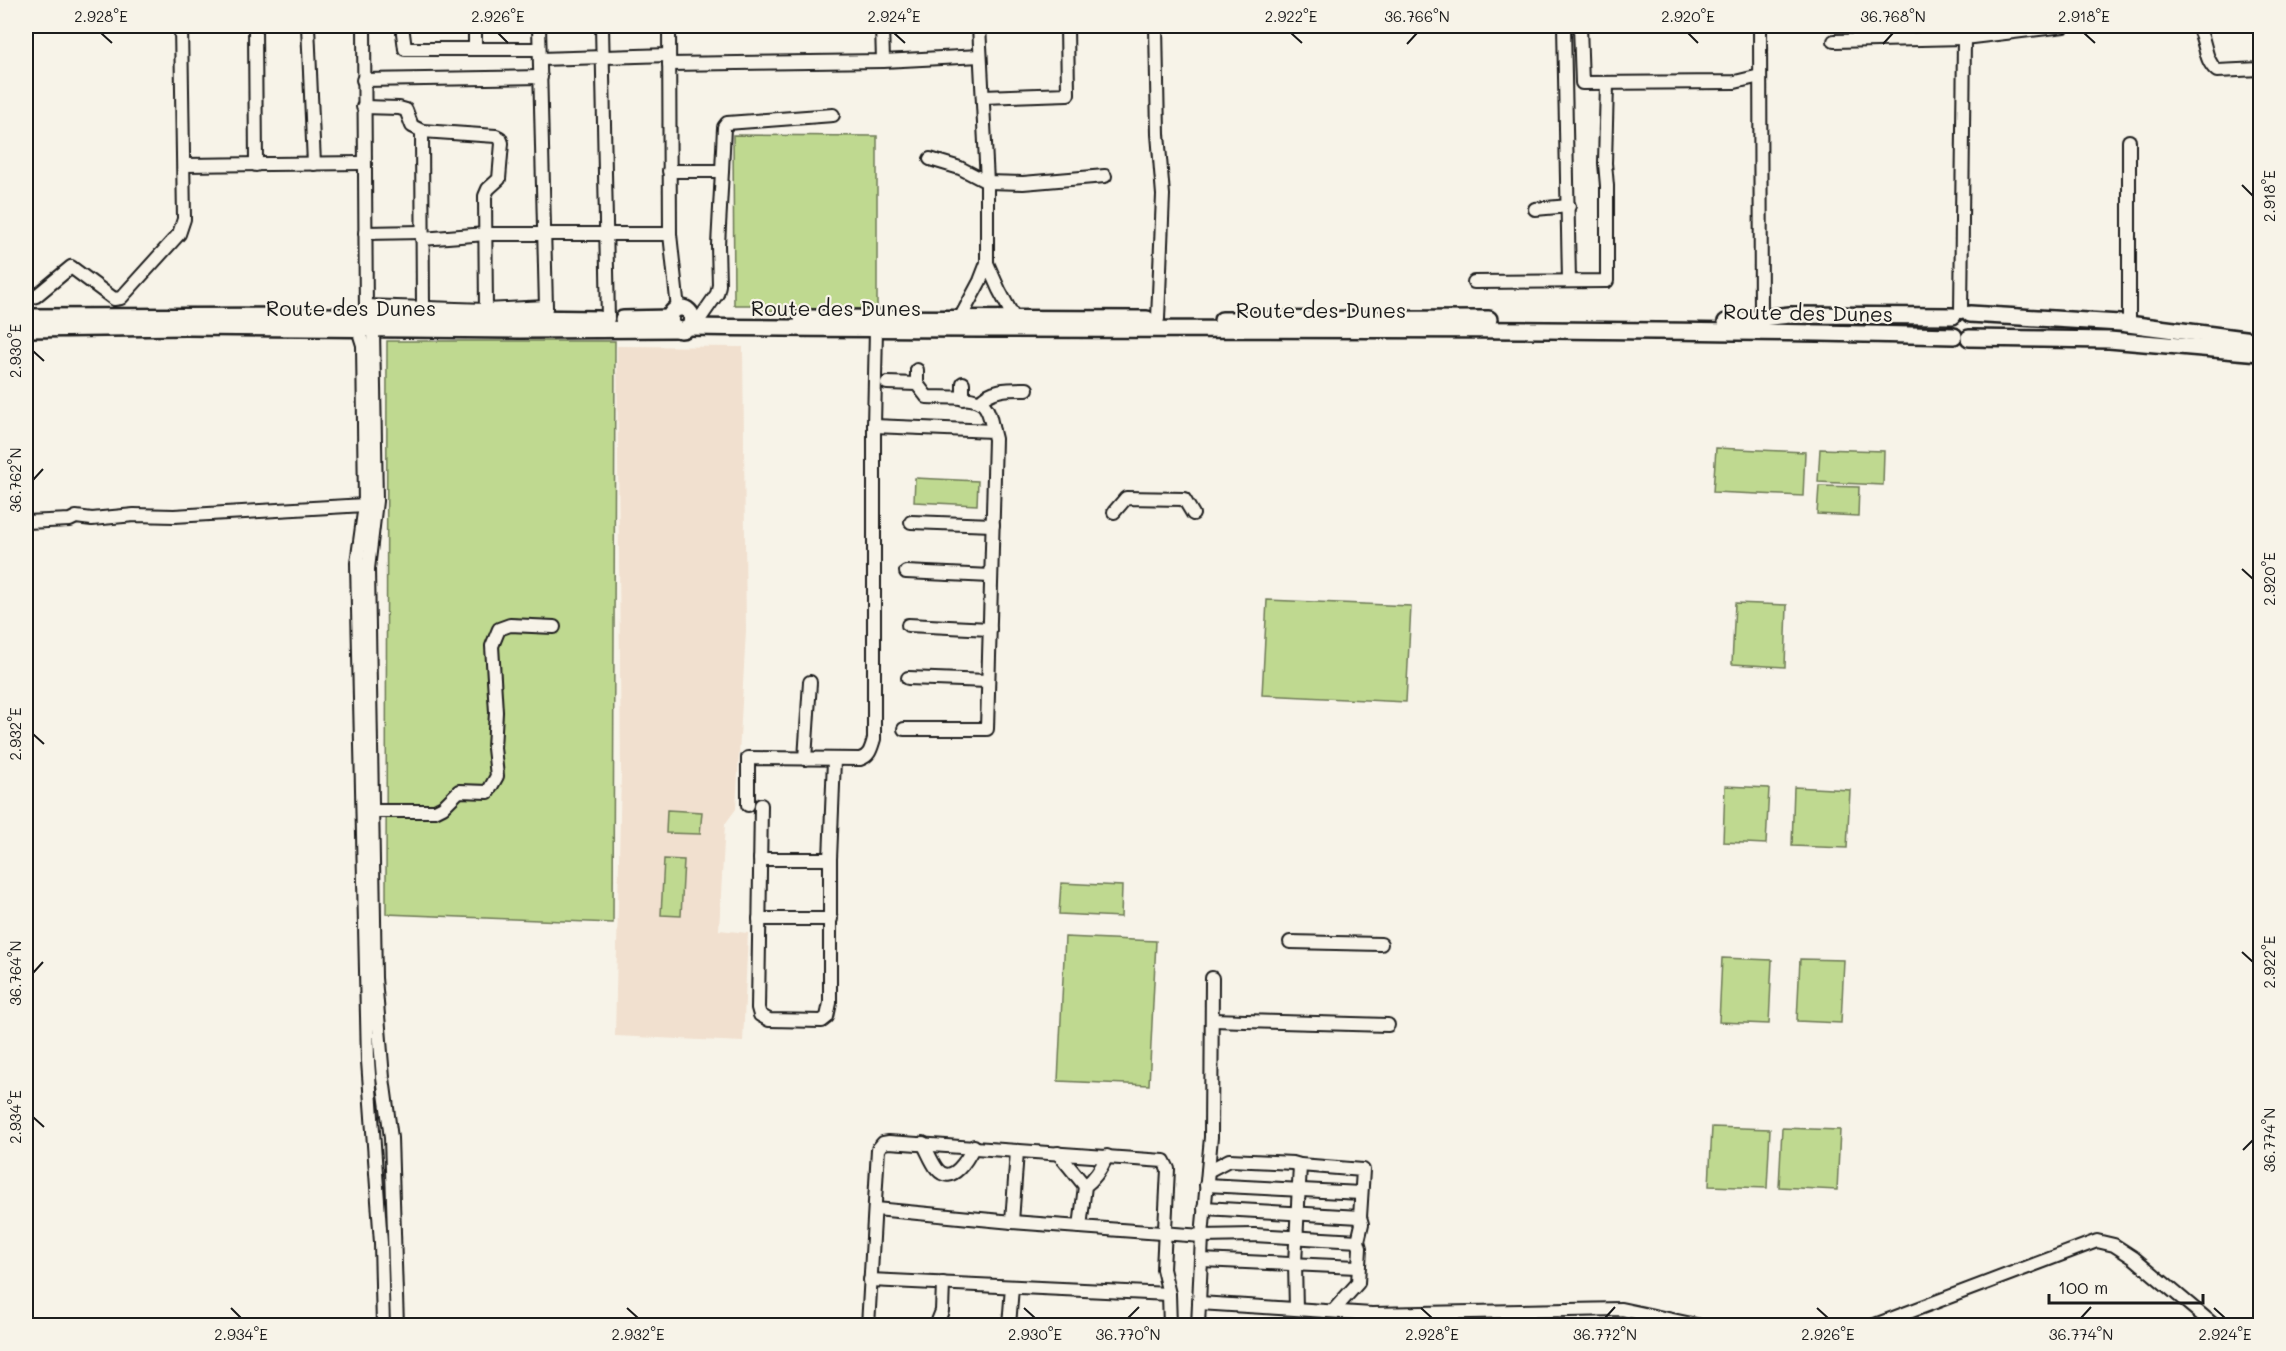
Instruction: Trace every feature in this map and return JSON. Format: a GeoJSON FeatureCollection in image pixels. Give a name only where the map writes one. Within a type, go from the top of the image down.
{"type":"FeatureCollection","features":[{"type":"Feature","properties":{"kind":"main road","name":"Route des Dunes"},"geometry":{"type":"LineString","coordinates":[[26,329],[186,327],[545,313],[608,319],[957,323],[1761,325],[1790,315],[1961,314],[2129,324],[2260,341]]}},
{"type":"Feature","properties":{"kind":"main road"},"geometry":{"type":"LineString","coordinates":[[1961,314],[1974,319],[1976,326],[1974,333],[1961,337],[1949,324],[1961,314]]}},
{"type":"Feature","properties":{"kind":"main road","name":"Route des Dunes"},"geometry":{"type":"LineString","coordinates":[[26,317],[366,320],[684,319],[876,329],[1014,318],[1380,318],[1726,322],[1961,337],[2109,340],[2260,353]]}},
{"type":"Feature","properties":{"kind":"street"},"geometry":{"type":"LineString","coordinates":[[26,299],[36,296],[71,267],[114,299],[126,294],[179,234],[184,219],[181,26]]}},
{"type":"Feature","properties":{"kind":"street"},"geometry":{"type":"LineString","coordinates":[[255,26],[256,165]]}},
{"type":"Feature","properties":{"kind":"street"},"geometry":{"type":"LineString","coordinates":[[308,26],[314,164]]}},
{"type":"Feature","properties":{"kind":"street"},"geometry":{"type":"LineString","coordinates":[[364,26],[366,320],[376,501],[368,569],[375,978],[383,1078],[391,1138],[397,1326]]}},
{"type":"Feature","properties":{"kind":"street"},"geometry":{"type":"LineString","coordinates":[[475,26],[475,49]]}},
{"type":"Feature","properties":{"kind":"street"},"geometry":{"type":"LineString","coordinates":[[366,320],[423,308],[545,313],[539,26]]}},
{"type":"Feature","properties":{"kind":"street"},"geometry":{"type":"LineString","coordinates":[[602,26],[608,319]]}},
{"type":"Feature","properties":{"kind":"street"},"geometry":{"type":"LineString","coordinates":[[669,26],[670,234],[684,319],[717,294],[719,285],[718,245],[724,127],[727,123],[832,115]]}},
{"type":"Feature","properties":{"kind":"street"},"geometry":{"type":"LineString","coordinates":[[882,26],[883,61]]}},
{"type":"Feature","properties":{"kind":"street"},"geometry":{"type":"LineString","coordinates":[[957,323],[987,263],[987,182],[979,26]]}},
{"type":"Feature","properties":{"kind":"street"},"geometry":{"type":"LineString","coordinates":[[983,97],[1068,94],[1067,26]]}},
{"type":"Feature","properties":{"kind":"street"},"geometry":{"type":"LineString","coordinates":[[1156,26],[1158,134],[1163,195],[1158,319]]}},
{"type":"Feature","properties":{"kind":"street"},"geometry":{"type":"LineString","coordinates":[[1564,26],[1569,281]]}},
{"type":"Feature","properties":{"kind":"street"},"geometry":{"type":"LineString","coordinates":[[1580,26],[1582,83],[1735,82],[1760,76]]}},
{"type":"Feature","properties":{"kind":"street"},"geometry":{"type":"LineString","coordinates":[[1760,26],[1761,325]]}},
{"type":"Feature","properties":{"kind":"street"},"geometry":{"type":"LineString","coordinates":[[1834,41],[1964,38],[2064,26]]}},
{"type":"Feature","properties":{"kind":"street"},"geometry":{"type":"LineString","coordinates":[[2198,26],[2205,39],[2206,57],[2217,71],[2260,69]]}},
{"type":"Feature","properties":{"kind":"street"},"geometry":{"type":"LineString","coordinates":[[403,33],[405,49],[475,49],[601,58],[883,61],[980,56]]}},
{"type":"Feature","properties":{"kind":"street"},"geometry":{"type":"LineString","coordinates":[[1961,314],[1964,38]]}},
{"type":"Feature","properties":{"kind":"street"},"geometry":{"type":"LineString","coordinates":[[363,80],[541,77]]}},
{"type":"Feature","properties":{"kind":"street"},"geometry":{"type":"LineString","coordinates":[[1474,282],[1607,281],[1608,186],[1605,164],[1607,84]]}},
{"type":"Feature","properties":{"kind":"street"},"geometry":{"type":"LineString","coordinates":[[363,107],[406,110],[412,126],[422,130],[500,138],[502,143],[499,179],[488,189],[485,196],[486,310]]}},
{"type":"Feature","properties":{"kind":"street"},"geometry":{"type":"LineString","coordinates":[[422,130],[423,308]]}},
{"type":"Feature","properties":{"kind":"street"},"geometry":{"type":"LineString","coordinates":[[2129,141],[2129,324]]}},
{"type":"Feature","properties":{"kind":"street"},"geometry":{"type":"LineString","coordinates":[[930,159],[960,168],[987,182],[1023,183],[1105,176]]}},
{"type":"Feature","properties":{"kind":"street"},"geometry":{"type":"LineString","coordinates":[[184,165],[364,163]]}},
{"type":"Feature","properties":{"kind":"street"},"geometry":{"type":"LineString","coordinates":[[669,171],[722,171]]}},
{"type":"Feature","properties":{"kind":"street"},"geometry":{"type":"LineString","coordinates":[[1536,209],[1569,206]]}},
{"type":"Feature","properties":{"kind":"street"},"geometry":{"type":"LineString","coordinates":[[365,233],[422,235],[670,234]]}},
{"type":"Feature","properties":{"kind":"street"},"geometry":{"type":"LineString","coordinates":[[987,263],[1014,318]]}},
{"type":"Feature","properties":{"kind":"street"},"geometry":{"type":"LineString","coordinates":[[366,320],[363,345],[366,505],[357,563],[368,1062],[381,1243],[383,1326]]}},
{"type":"Feature","properties":{"kind":"street"},"geometry":{"type":"LineString","coordinates":[[834,760],[830,859],[830,1010],[822,1021],[810,1023],[769,1020],[760,1015],[758,1008],[760,859],[748,758],[834,760],[866,757],[874,739],[876,329]]}},
{"type":"Feature","properties":{"kind":"street"},"geometry":{"type":"LineString","coordinates":[[904,729],[987,729],[995,439],[991,418],[984,405],[979,402],[927,397],[917,384],[917,370]]}},
{"type":"Feature","properties":{"kind":"street"},"geometry":{"type":"LineString","coordinates":[[887,383],[917,384]]}},
{"type":"Feature","properties":{"kind":"street"},"geometry":{"type":"LineString","coordinates":[[963,383],[963,399]]}},
{"type":"Feature","properties":{"kind":"street"},"geometry":{"type":"LineString","coordinates":[[979,402],[985,395],[996,391],[1027,389]]}},
{"type":"Feature","properties":{"kind":"street"},"geometry":{"type":"LineString","coordinates":[[874,426],[993,431]]}},
{"type":"Feature","properties":{"kind":"street"},"geometry":{"type":"LineString","coordinates":[[1114,512],[1126,498],[1185,500],[1193,514]]}},
{"type":"Feature","properties":{"kind":"street"},"geometry":{"type":"LineString","coordinates":[[26,522],[70,520],[76,517],[92,519],[134,515],[174,516],[366,505]]}},
{"type":"Feature","properties":{"kind":"street"},"geometry":{"type":"LineString","coordinates":[[911,522],[993,525]]}},
{"type":"Feature","properties":{"kind":"street"},"geometry":{"type":"LineString","coordinates":[[906,572],[991,576]]}},
{"type":"Feature","properties":{"kind":"street"},"geometry":{"type":"LineString","coordinates":[[908,625],[990,629]]}},
{"type":"Feature","properties":{"kind":"street"},"geometry":{"type":"LineString","coordinates":[[373,811],[435,811],[443,807],[459,791],[488,792],[497,776],[494,748],[496,712],[492,646],[495,638],[499,629],[510,626],[554,627]]}},
{"type":"Feature","properties":{"kind":"street"},"geometry":{"type":"LineString","coordinates":[[908,678],[988,681]]}},
{"type":"Feature","properties":{"kind":"street"},"geometry":{"type":"LineString","coordinates":[[805,759],[810,682]]}},
{"type":"Feature","properties":{"kind":"street"},"geometry":{"type":"LineString","coordinates":[[760,859],[830,859]]}},
{"type":"Feature","properties":{"kind":"street"},"geometry":{"type":"LineString","coordinates":[[759,919],[831,919]]}},
{"type":"Feature","properties":{"kind":"street"},"geometry":{"type":"LineString","coordinates":[[1290,942],[1382,944]]}},
{"type":"Feature","properties":{"kind":"street"},"geometry":{"type":"LineString","coordinates":[[1198,1326],[1202,1236],[1211,1137],[1212,978]]}},
{"type":"Feature","properties":{"kind":"street"},"geometry":{"type":"LineString","coordinates":[[1212,1020],[1388,1025]]}},
{"type":"Feature","properties":{"kind":"street"},"geometry":{"type":"LineString","coordinates":[[868,1326],[879,1147],[886,1142],[974,1146],[1164,1161],[1168,1169],[1163,1269],[1169,1294],[1170,1326]]}},
{"type":"Feature","properties":{"kind":"street"},"geometry":{"type":"LineString","coordinates":[[923,1143],[943,1174],[949,1174],[962,1166],[974,1146]]}},
{"type":"Feature","properties":{"kind":"street"},"geometry":{"type":"LineString","coordinates":[[1012,1222],[1017,1151]]}},
{"type":"Feature","properties":{"kind":"street"},"geometry":{"type":"LineString","coordinates":[[1058,1153],[1085,1186]]}},
{"type":"Feature","properties":{"kind":"street"},"geometry":{"type":"LineString","coordinates":[[1080,1227],[1085,1186],[1102,1167],[1107,1156]]}},
{"type":"Feature","properties":{"kind":"street"},"geometry":{"type":"LineString","coordinates":[[1208,1171],[1229,1160],[1363,1170],[1360,1217],[1362,1224],[1358,1241],[1360,1248],[1356,1287],[1333,1311]]}},
{"type":"Feature","properties":{"kind":"street"},"geometry":{"type":"LineString","coordinates":[[1296,1309],[1295,1263],[1300,1165]]}},
{"type":"Feature","properties":{"kind":"street"},"geometry":{"type":"LineString","coordinates":[[1206,1185],[1361,1193]]}},
{"type":"Feature","properties":{"kind":"street"},"geometry":{"type":"LineString","coordinates":[[1204,1208],[1360,1217]]}},
{"type":"Feature","properties":{"kind":"street"},"geometry":{"type":"LineString","coordinates":[[876,1209],[1202,1236],[1219,1234],[1358,1241]]}},
{"type":"Feature","properties":{"kind":"street"},"geometry":{"type":"LineString","coordinates":[[1872,1326],[2097,1241],[2114,1245],[2134,1258],[2215,1326]]}},
{"type":"Feature","properties":{"kind":"street"},"geometry":{"type":"LineString","coordinates":[[1201,1260],[1357,1267]]}},
{"type":"Feature","properties":{"kind":"street"},"geometry":{"type":"LineString","coordinates":[[870,1280],[1169,1294]]}},
{"type":"Feature","properties":{"kind":"street"},"geometry":{"type":"LineString","coordinates":[[936,1326],[942,1311],[943,1282]]}},
{"type":"Feature","properties":{"kind":"street"},"geometry":{"type":"LineString","coordinates":[[1010,1326],[1012,1287]]}},
{"type":"Feature","properties":{"kind":"street"},"geometry":{"type":"LineString","coordinates":[[1199,1302],[1372,1314],[1621,1309],[1701,1326]]}},
{"type":"Feature","properties":{"kind":"shaded area"},"geometry":{"type":"Polygon","coordinates":[[[617,346],[743,347],[746,631],[736,809],[725,824],[719,930],[748,933],[743,1042],[615,1036],[621,772],[617,346]]]}},
{"type":"Feature","properties":{"kind":"green space"},"geometry":{"type":"Polygon","coordinates":[[[733,135],[877,136],[877,314],[758,310],[759,305],[734,305],[733,135]]]}},
{"type":"Feature","properties":{"kind":"green space"},"geometry":{"type":"Polygon","coordinates":[[[387,341],[615,341],[613,923],[386,914],[387,341]]]}},
{"type":"Feature","properties":{"kind":"green space"},"geometry":{"type":"Polygon","coordinates":[[[1716,448],[1805,452],[1803,496],[1713,492],[1716,448]]]}},
{"type":"Feature","properties":{"kind":"green space"},"geometry":{"type":"Polygon","coordinates":[[[1820,449],[1884,451],[1883,485],[1818,482],[1820,449]]]}},
{"type":"Feature","properties":{"kind":"green space"},"geometry":{"type":"Polygon","coordinates":[[[915,478],[978,481],[977,505],[914,502],[915,478]]]}},
{"type":"Feature","properties":{"kind":"green space"},"geometry":{"type":"Polygon","coordinates":[[[1819,486],[1859,487],[1858,516],[1817,514],[1819,486]]]}},
{"type":"Feature","properties":{"kind":"green space"},"geometry":{"type":"Polygon","coordinates":[[[1267,600],[1411,606],[1406,702],[1262,695],[1267,600]]]}},
{"type":"Feature","properties":{"kind":"green space"},"geometry":{"type":"Polygon","coordinates":[[[1735,603],[1787,605],[1785,667],[1732,664],[1735,603]]]}},
{"type":"Feature","properties":{"kind":"green space"},"geometry":{"type":"Polygon","coordinates":[[[1725,786],[1769,788],[1766,844],[1723,842],[1725,786]]]}},
{"type":"Feature","properties":{"kind":"green space"},"geometry":{"type":"Polygon","coordinates":[[[1794,787],[1850,790],[1847,848],[1792,846],[1794,787]]]}},
{"type":"Feature","properties":{"kind":"green space"},"geometry":{"type":"Polygon","coordinates":[[[667,810],[702,812],[700,834],[666,833],[667,810]]]}},
{"type":"Feature","properties":{"kind":"green space"},"geometry":{"type":"Polygon","coordinates":[[[664,859],[684,860],[681,916],[661,915],[664,859]]]}},
{"type":"Feature","properties":{"kind":"green space"},"geometry":{"type":"Polygon","coordinates":[[[1061,883],[1122,886],[1121,917],[1059,914],[1061,883]]]}},
{"type":"Feature","properties":{"kind":"green space"},"geometry":{"type":"Polygon","coordinates":[[[1065,937],[1156,941],[1149,1085],[1058,1081],[1065,937]]]}},
{"type":"Feature","properties":{"kind":"green space"},"geometry":{"type":"Polygon","coordinates":[[[1722,958],[1772,960],[1769,1024],[1719,1022],[1722,958]]]}},
{"type":"Feature","properties":{"kind":"green space"},"geometry":{"type":"Polygon","coordinates":[[[1800,959],[1844,960],[1841,1023],[1797,1021],[1800,959]]]}},
{"type":"Feature","properties":{"kind":"green space"},"geometry":{"type":"Polygon","coordinates":[[[1712,1127],[1770,1129],[1767,1188],[1709,1186],[1712,1127]]]}},
{"type":"Feature","properties":{"kind":"green space"},"geometry":{"type":"Polygon","coordinates":[[[1782,1128],[1840,1130],[1837,1190],[1779,1187],[1782,1128]]]}}]}
